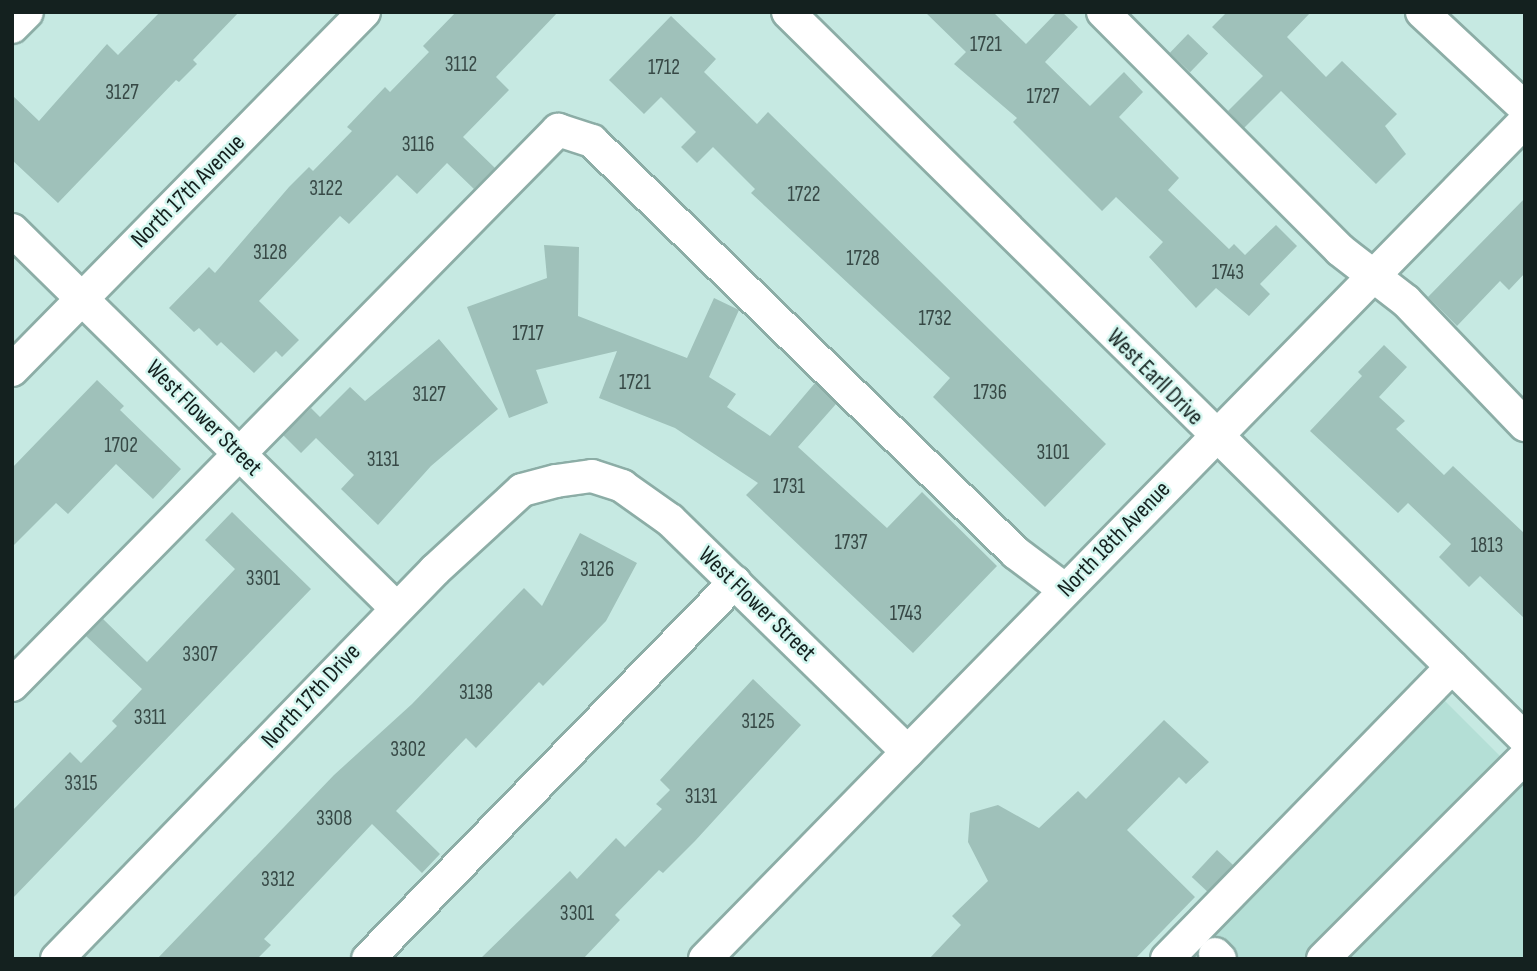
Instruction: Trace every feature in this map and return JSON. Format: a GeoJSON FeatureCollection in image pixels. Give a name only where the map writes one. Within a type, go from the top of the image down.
{"type":"FeatureCollection","features":[{"type":"Feature","properties":{"kind":"street"},"geometry":{"type":"LineString","coordinates":[[12,27],[27,12]]}},
{"type":"Feature","properties":{"kind":"street","name":"North 17th Avenue"},"geometry":{"type":"LineString","coordinates":[[12,370],[364,12]]}},
{"type":"Feature","properties":{"kind":"street","name":"West Earll Drive"},"geometry":{"type":"LineString","coordinates":[[788,12],[1525,739]]}},
{"type":"Feature","properties":{"kind":"street"},"geometry":{"type":"LineString","coordinates":[[1103,12],[1340,250],[1406,302],[1525,425]]}},
{"type":"Feature","properties":{"kind":"street"},"geometry":{"type":"LineString","coordinates":[[1422,12],[1525,108]]}},
{"type":"Feature","properties":{"kind":"street","name":"North 18th Avenue"},"geometry":{"type":"LineString","coordinates":[[705,959],[1064,589],[1525,121]]}},
{"type":"Feature","properties":{"kind":"street"},"geometry":{"type":"LineString","coordinates":[[12,685],[558,130],[592,141],[1016,553],[1064,589]]}},
{"type":"Feature","properties":{"kind":"street","name":"West Flower Street"},"geometry":{"type":"LineString","coordinates":[[12,230],[395,607]]}},
{"type":"Feature","properties":{"kind":"street","name":"West Flower Street"},"geometry":{"type":"LineString","coordinates":[[592,476],[622,486],[670,520],[908,752]]}},
{"type":"Feature","properties":{"kind":"street","name":"North 17th Drive"},"geometry":{"type":"LineString","coordinates":[[57,959],[395,607],[522,490],[592,476]]}},
{"type":"Feature","properties":{"kind":"street"},"geometry":{"type":"LineString","coordinates":[[368,959],[735,582]]}},
{"type":"Feature","properties":{"kind":"street"},"geometry":{"type":"LineString","coordinates":[[1167,959],[1452,667]]}},
{"type":"Feature","properties":{"kind":"street"},"geometry":{"type":"LineString","coordinates":[[1323,959],[1525,757]]}},
{"type":"Feature","properties":{"kind":"shaded area"},"geometry":{"type":"Polygon","coordinates":[[[1444,700],[1525,781],[1525,959],[1192,959],[1444,700]]]}},
{"type":"Feature","properties":{"kind":"building"},"geometry":{"type":"Polygon","coordinates":[[[160,12],[239,12],[193,60],[197,64],[179,82],[176,80],[58,203],[12,160],[12,95],[39,121],[107,44],[118,55],[160,12]]]}},
{"type":"Feature","properties":{"kind":"building"},"geometry":{"type":"Polygon","coordinates":[[[456,12],[558,12],[496,77],[509,90],[463,137],[495,168],[474,189],[447,163],[417,194],[397,175],[349,224],[340,216],[259,301],[299,340],[282,357],[276,351],[254,373],[221,342],[217,346],[199,328],[194,332],[169,308],[209,267],[215,273],[289,187],[309,167],[313,171],[352,131],[347,127],[385,87],[390,92],[429,52],[423,46],[456,12]]]}},
{"type":"Feature","properties":{"kind":"building"},"geometry":{"type":"Polygon","coordinates":[[[925,12],[993,12],[1026,44],[1057,12],[1062,12],[1078,27],[1045,62],[1090,106],[1124,72],[1143,92],[1119,117],[1179,178],[1168,190],[1229,249],[1234,244],[1245,255],[1276,225],[1297,246],[1260,284],[1270,294],[1249,316],[1216,288],[1196,308],[1149,257],[1163,242],[1116,197],[1102,211],[1013,122],[1017,118],[954,64],[966,52],[925,12]]]}},
{"type":"Feature","properties":{"kind":"building"},"geometry":{"type":"Polygon","coordinates":[[[1227,12],[1311,12],[1287,37],[1326,77],[1342,61],[1397,114],[1385,126],[1406,154],[1376,184],[1281,91],[1244,128],[1228,111],[1263,76],[1212,27],[1227,12]]]}},
{"type":"Feature","properties":{"kind":"building"},"geometry":{"type":"Polygon","coordinates":[[[671,16],[716,59],[704,72],[757,124],[768,112],[1106,444],[1045,507],[933,397],[950,378],[751,193],[755,189],[713,147],[697,163],[681,147],[696,132],[661,97],[644,114],[609,80],[671,16]]]}},
{"type":"Feature","properties":{"kind":"building"},"geometry":{"type":"Polygon","coordinates":[[[1188,34],[1208,53],[1190,72],[1170,53],[1188,34]]]}},
{"type":"Feature","properties":{"kind":"building"},"geometry":{"type":"Polygon","coordinates":[[[1525,198],[1525,273],[1509,290],[1500,281],[1457,326],[1428,297],[1525,198]]]}},
{"type":"Feature","properties":{"kind":"building"},"geometry":{"type":"Polygon","coordinates":[[[544,245],[579,247],[578,316],[687,358],[714,298],[739,310],[709,377],[736,394],[727,407],[770,436],[815,383],[836,404],[798,447],[887,528],[922,492],[997,566],[913,653],[746,495],[758,483],[675,428],[599,398],[617,351],[536,370],[548,403],[509,418],[467,307],[547,278],[544,245]]]}},
{"type":"Feature","properties":{"kind":"building"},"geometry":{"type":"Polygon","coordinates":[[[439,339],[498,409],[431,466],[378,525],[341,489],[354,475],[316,438],[301,453],[283,435],[311,408],[320,417],[350,387],[365,401],[439,339]]]}},
{"type":"Feature","properties":{"kind":"building"},"geometry":{"type":"Polygon","coordinates":[[[1384,345],[1407,367],[1379,397],[1405,421],[1396,429],[1444,475],[1453,466],[1525,534],[1525,619],[1480,576],[1469,587],[1439,557],[1451,544],[1408,503],[1398,513],[1310,431],[1362,376],[1358,372],[1384,345]]]}},
{"type":"Feature","properties":{"kind":"building"},"geometry":{"type":"Polygon","coordinates":[[[97,380],[124,406],[120,410],[181,469],[153,499],[116,464],[68,514],[56,503],[12,547],[12,468],[97,380]]]}},
{"type":"Feature","properties":{"kind":"building"},"geometry":{"type":"Polygon","coordinates":[[[232,512],[311,589],[12,899],[12,811],[70,752],[81,763],[117,726],[112,721],[142,689],[86,636],[103,619],[147,662],[235,569],[205,540],[232,512]]]}},
{"type":"Feature","properties":{"kind":"building"},"geometry":{"type":"Polygon","coordinates":[[[580,533],[637,563],[606,621],[543,686],[539,682],[476,748],[466,738],[396,811],[440,854],[422,873],[372,824],[264,939],[271,945],[257,959],[157,959],[334,775],[412,704],[524,588],[542,606],[580,533]]]}},
{"type":"Feature","properties":{"kind":"building"},"geometry":{"type":"Polygon","coordinates":[[[753,679],[801,725],[695,841],[663,873],[659,870],[615,915],[620,920],[583,959],[480,959],[570,871],[577,879],[616,838],[625,847],[662,809],[656,804],[670,790],[660,780],[753,679]]]}},
{"type":"Feature","properties":{"kind":"building"},"geometry":{"type":"Polygon","coordinates":[[[1164,720],[1209,762],[1186,784],[1179,777],[1127,830],[1195,897],[1135,959],[929,959],[961,925],[952,916],[988,881],[968,842],[970,813],[998,805],[1039,828],[1078,791],[1086,799],[1164,720]]]}},
{"type":"Feature","properties":{"kind":"building"},"geometry":{"type":"Polygon","coordinates":[[[1217,850],[1233,865],[1208,892],[1192,877],[1217,850]]]}}]}
